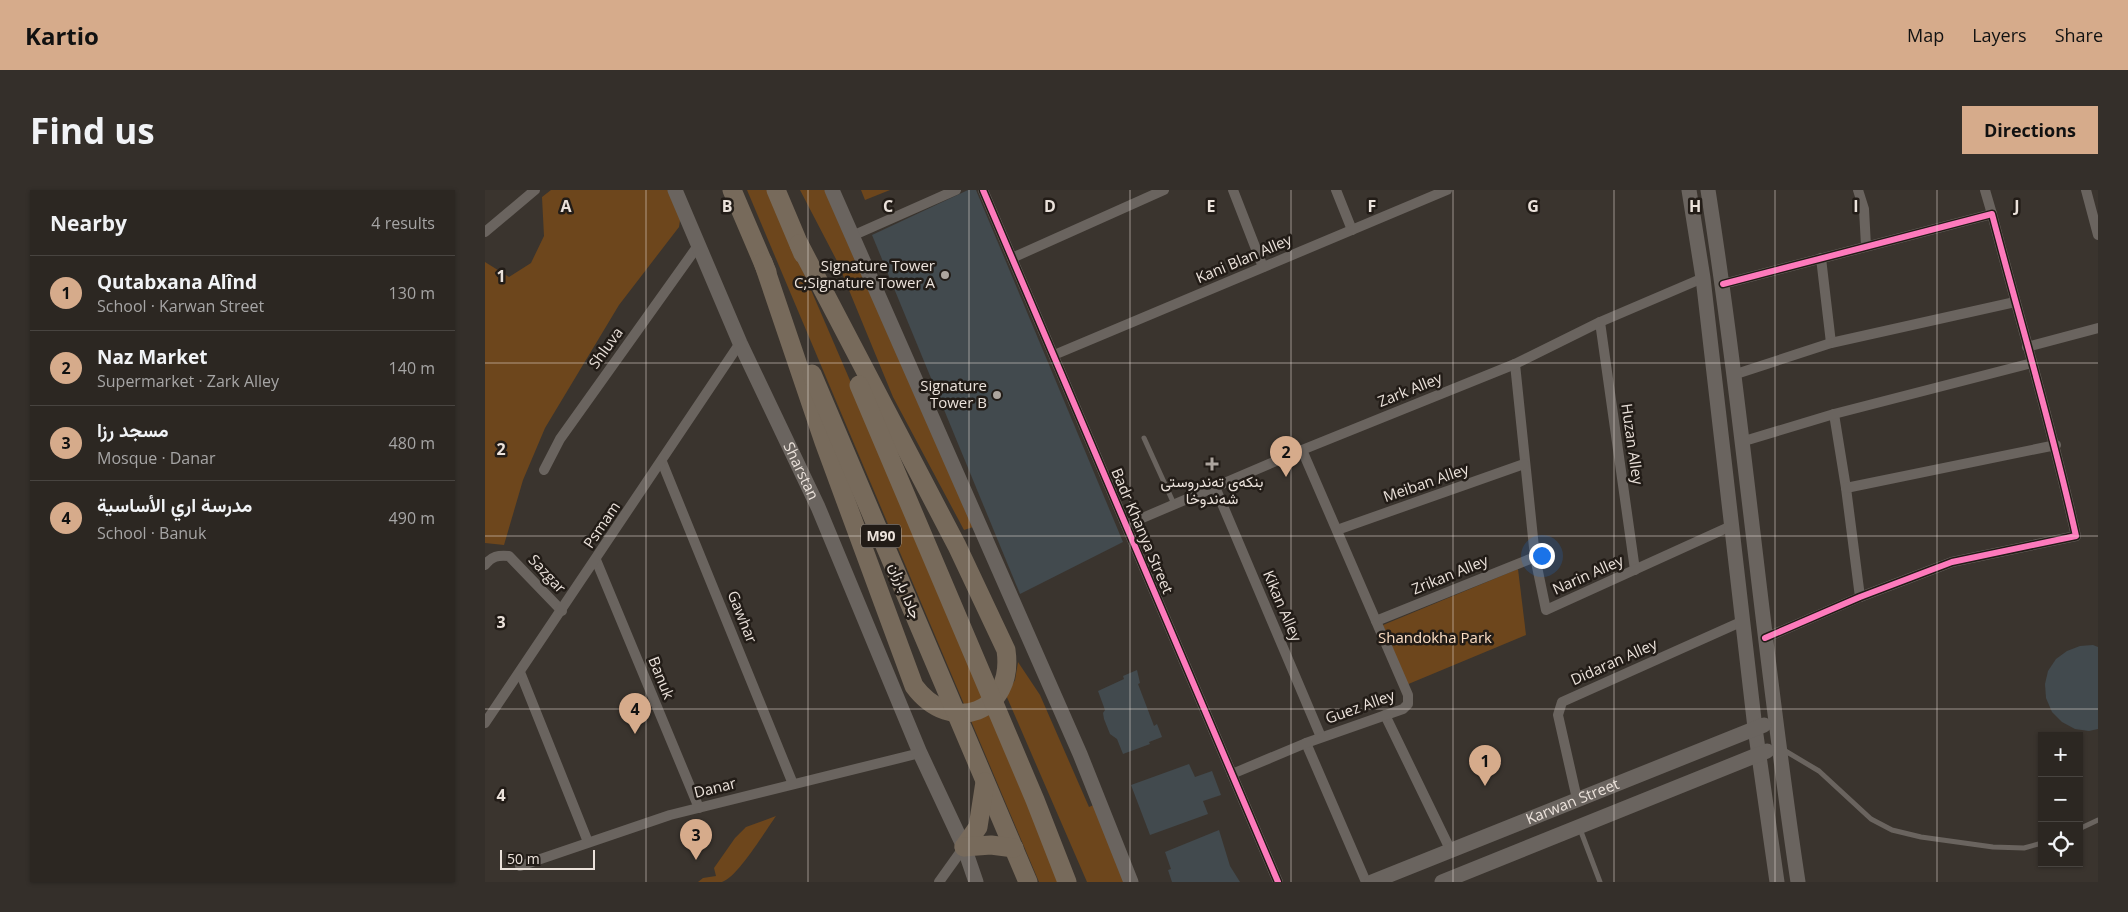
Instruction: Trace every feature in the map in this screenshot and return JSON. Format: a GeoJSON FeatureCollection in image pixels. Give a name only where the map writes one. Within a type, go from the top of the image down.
{"type":"FeatureCollection","features":[{"type":"Feature","properties":{"kind":"highway","name":"جادا بارزان"},"geometry":{"type":"LineString","coordinates":[[732,190],[1028,882]]}},
{"type":"Feature","properties":{"kind":"highway","name":"M90"},"geometry":{"type":"LineString","coordinates":[[776,190],[1035,800],[1067,882]]}},
{"type":"Feature","properties":{"kind":"highway"},"geometry":{"type":"LineString","coordinates":[[763,262],[824,442],[907,673],[922,698],[935,707],[951,713],[967,713],[982,708],[995,698],[1005,684],[1008,666],[1006,650],[957,546],[799,244]]}},
{"type":"Feature","properties":{"kind":"highway"},"geometry":{"type":"LineString","coordinates":[[964,847],[978,827],[985,780]]}},
{"type":"Feature","properties":{"kind":"highway"},"geometry":{"type":"LineString","coordinates":[[964,847],[991,845],[1014,848]]}},
{"type":"Feature","properties":{"kind":"main road","name":"Sharstan"},"geometry":{"type":"LineString","coordinates":[[675,190],[697,247],[740,343],[818,507],[920,753],[964,847],[976,882]]}},
{"type":"Feature","properties":{"kind":"main road"},"geometry":{"type":"LineString","coordinates":[[832,190],[1080,754],[1131,882]]}},
{"type":"Feature","properties":{"kind":"main road"},"geometry":{"type":"LineString","coordinates":[[1689,190],[1703,278],[1755,728],[1777,882]]}},
{"type":"Feature","properties":{"kind":"main road"},"geometry":{"type":"LineString","coordinates":[[1708,190],[1723,284],[1774,721],[1798,882]]}},
{"type":"Feature","properties":{"kind":"main road","name":"Karwan Street"},"geometry":{"type":"LineString","coordinates":[[1372,882],[1450,849],[1774,721]]}},
{"type":"Feature","properties":{"kind":"main road","name":"Karwan Street"},"geometry":{"type":"LineString","coordinates":[[1442,882],[1778,747]]}},
{"type":"Feature","properties":{"kind":"street"},"geometry":{"type":"LineString","coordinates":[[485,232],[535,190]]}},
{"type":"Feature","properties":{"kind":"street"},"geometry":{"type":"LineString","coordinates":[[852,236],[957,190]]}},
{"type":"Feature","properties":{"kind":"street","name":"Badr Khanya Street"},"geometry":{"type":"LineString","coordinates":[[983,190],[1278,882]]}},
{"type":"Feature","properties":{"kind":"street"},"geometry":{"type":"LineString","coordinates":[[1012,258],[1164,190]]}},
{"type":"Feature","properties":{"kind":"street"},"geometry":{"type":"LineString","coordinates":[[1233,190],[1263,267]]}},
{"type":"Feature","properties":{"kind":"street"},"geometry":{"type":"LineString","coordinates":[[1336,190],[1352,230]]}},
{"type":"Feature","properties":{"kind":"street"},"geometry":{"type":"LineString","coordinates":[[1857,190],[1864,209],[1866,246]]}},
{"type":"Feature","properties":{"kind":"street"},"geometry":{"type":"LineString","coordinates":[[1765,638],[1860,597],[1952,562],[2076,536],[2056,445],[2027,347],[1985,190]]}},
{"type":"Feature","properties":{"kind":"street"},"geometry":{"type":"LineString","coordinates":[[2086,190],[2098,235]]}},
{"type":"Feature","properties":{"kind":"street","name":"Kani Blan Alley"},"geometry":{"type":"LineString","coordinates":[[1053,355],[1442,191]]}},
{"type":"Feature","properties":{"kind":"street"},"geometry":{"type":"LineString","coordinates":[[1723,284],[1992,214]]}},
{"type":"Feature","properties":{"kind":"street","name":"Shluva"},"geometry":{"type":"LineString","coordinates":[[544,470],[560,439],[697,247]]}},
{"type":"Feature","properties":{"kind":"street"},"geometry":{"type":"LineString","coordinates":[[1821,258],[1831,343]]}},
{"type":"Feature","properties":{"kind":"street","name":"Zark Alley"},"geometry":{"type":"LineString","coordinates":[[1126,525],[1302,450],[1515,364],[1600,322],[1703,278]]}},
{"type":"Feature","properties":{"kind":"street"},"geometry":{"type":"LineString","coordinates":[[1733,375],[1831,343],[2015,302]]}},
{"type":"Feature","properties":{"kind":"street","name":"Huzan Alley"},"geometry":{"type":"LineString","coordinates":[[1600,322],[1635,570]]}},
{"type":"Feature","properties":{"kind":"street"},"geometry":{"type":"LineString","coordinates":[[2027,347],[2098,328]]}},
{"type":"Feature","properties":{"kind":"street","name":"Psmam"},"geometry":{"type":"LineString","coordinates":[[485,723],[662,462],[740,343]]}},
{"type":"Feature","properties":{"kind":"street"},"geometry":{"type":"LineString","coordinates":[[1741,442],[1834,414],[2032,363]]}},
{"type":"Feature","properties":{"kind":"street","name":"Narin Alley"},"geometry":{"type":"LineString","coordinates":[[1515,364],[1535,557],[1546,610],[1731,526]]}},
{"type":"Feature","properties":{"kind":"street"},"geometry":{"type":"LineString","coordinates":[[1834,414],[1860,597]]}},
{"type":"Feature","properties":{"kind":"street"},"geometry":{"type":"LineString","coordinates":[[1846,488],[2056,445]]}},
{"type":"Feature","properties":{"kind":"street","name":"Guez Alley"},"geometry":{"type":"LineString","coordinates":[[1232,774],[1321,737],[1403,709],[1408,704],[1408,695],[1302,450]]}},
{"type":"Feature","properties":{"kind":"street","name":"Gawhar"},"geometry":{"type":"LineString","coordinates":[[662,462],[793,784]]}},
{"type":"Feature","properties":{"kind":"street","name":"Meiban Alley"},"geometry":{"type":"LineString","coordinates":[[1337,530],[1524,464]]}},
{"type":"Feature","properties":{"kind":"street","name":"Kikan Alley"},"geometry":{"type":"LineString","coordinates":[[1215,487],[1321,737]]}},
{"type":"Feature","properties":{"kind":"street","name":"Sazgar"},"geometry":{"type":"LineString","coordinates":[[485,565],[490,558],[497,555],[509,556],[562,611]]}},
{"type":"Feature","properties":{"kind":"street","name":"Zrikan Alley"},"geometry":{"type":"LineString","coordinates":[[1376,621],[1535,557]]}},
{"type":"Feature","properties":{"kind":"street","name":"Banuk"},"geometry":{"type":"LineString","coordinates":[[596,560],[699,808]]}},
{"type":"Feature","properties":{"kind":"street","name":"Didaran Alley"},"geometry":{"type":"LineString","coordinates":[[1577,799],[1558,715],[1562,702],[1743,621]]}},
{"type":"Feature","properties":{"kind":"street"},"geometry":{"type":"LineString","coordinates":[[520,672],[588,842]]}},
{"type":"Feature","properties":{"kind":"street"},"geometry":{"type":"LineString","coordinates":[[1385,715],[1450,849]]}},
{"type":"Feature","properties":{"kind":"street"},"geometry":{"type":"LineString","coordinates":[[1306,743],[1366,882]]}},
{"type":"Feature","properties":{"kind":"street","name":"Danar"},"geometry":{"type":"LineString","coordinates":[[520,866],[588,842],[699,808],[920,753]]}},
{"type":"Feature","properties":{"kind":"street"},"geometry":{"type":"LineString","coordinates":[[939,882],[964,847]]}},
{"type":"Feature","properties":{"kind":"lane"},"geometry":{"type":"LineString","coordinates":[[1144,438],[1174,504]]}},
{"type":"Feature","properties":{"kind":"lane"},"geometry":{"type":"LineString","coordinates":[[1778,747],[1819,770],[1871,819],[1892,830],[1921,837],[1993,847],[2024,848],[2038,844]]}},
{"type":"Feature","properties":{"kind":"lane"},"geometry":{"type":"LineString","coordinates":[[2083,827],[2098,820]]}},
{"type":"Feature","properties":{"kind":"lane"},"geometry":{"type":"LineString","coordinates":[[1579,827],[1600,882]]}},
{"type":"Feature","properties":{"kind":"green space"},"geometry":{"type":"Polygon","coordinates":[[[551,190],[672,190],[681,214],[679,227],[619,305],[545,428],[523,480],[504,545],[485,543],[485,262],[509,277],[531,263],[544,236],[542,197],[551,190]]]}},
{"type":"Feature","properties":{"kind":"green space"},"geometry":{"type":"Polygon","coordinates":[[[747,190],[768,190],[951,615],[1060,882],[1039,882],[747,190]]]}},
{"type":"Feature","properties":{"kind":"green space"},"geometry":{"type":"Polygon","coordinates":[[[800,190],[827,190],[973,527],[964,530],[893,397],[837,261],[800,190]]]}},
{"type":"Feature","properties":{"kind":"green space"},"geometry":{"type":"Polygon","coordinates":[[[861,190],[890,190],[865,200],[861,190]]]}},
{"type":"Feature","properties":{"kind":"green space","name":"Shandokha Park"},"geometry":{"type":"Polygon","coordinates":[[[1518,569],[1526,635],[1406,685],[1383,625],[1518,569]]]}},
{"type":"Feature","properties":{"kind":"green space"},"geometry":{"type":"Polygon","coordinates":[[[1018,662],[1040,695],[1089,807],[1096,804],[1128,882],[1087,882],[1006,695],[1015,680],[1018,662]]]}},
{"type":"Feature","properties":{"kind":"green space"},"geometry":{"type":"Polygon","coordinates":[[[776,816],[743,863],[728,879],[722,882],[698,882],[703,878],[716,876],[714,868],[735,838],[746,827],[776,816]]]}},
{"type":"Feature","properties":{"kind":"building"},"geometry":{"type":"Polygon","coordinates":[[[968,190],[976,190],[1123,542],[1020,594],[872,235],[968,190]]]}},
{"type":"Feature","properties":{"kind":"building"},"geometry":{"type":"Polygon","coordinates":[[[2093,645],[2098,647],[2098,729],[2089,731],[2075,729],[2062,722],[2052,712],[2046,698],[2045,684],[2048,671],[2056,659],[2067,651],[2080,646],[2093,645]]]}},
{"type":"Feature","properties":{"kind":"building"},"geometry":{"type":"Polygon","coordinates":[[[1137,670],[1140,683],[1138,684],[1154,726],[1157,724],[1162,737],[1149,742],[1150,744],[1123,754],[1117,739],[1110,734],[1104,719],[1103,713],[1105,710],[1098,691],[1124,679],[1123,676],[1137,670]]]}},
{"type":"Feature","properties":{"kind":"building"},"geometry":{"type":"Polygon","coordinates":[[[1189,764],[1195,777],[1212,771],[1221,795],[1203,801],[1208,814],[1150,835],[1131,785],[1189,764]]]}},
{"type":"Feature","properties":{"kind":"building"},"geometry":{"type":"Polygon","coordinates":[[[1219,830],[1230,866],[1240,882],[1172,882],[1168,870],[1171,869],[1165,852],[1219,830]]]}},
{"type":"Feature","properties":{"kind":"cycle path"},"geometry":{"type":"LineString","coordinates":[[983,190],[1278,882]]}},
{"type":"Feature","properties":{"kind":"cycle path"},"geometry":{"type":"LineString","coordinates":[[1723,284],[1992,214],[2046,414],[2076,536],[1952,562],[1860,597],[1765,638]]}},
{"type":"Feature","properties":{"kind":"place","name":"Signature Tower C;Signature Tower A"},"geometry":{"type":"Point","coordinates":[945,275]}},
{"type":"Feature","properties":{"kind":"place","name":"Signature Tower B"},"geometry":{"type":"Point","coordinates":[997,395]}},
{"type":"Feature","properties":{"kind":"place","name":"بنکەی تەندروستی شەندوخا"},"geometry":{"type":"Point","coordinates":[1212,464]}},
{"type":"Feature","properties":{"kind":"place","name":"Naz Market"},"geometry":{"type":"Point","coordinates":[1286,477]}},
{"type":"Feature","properties":{"kind":"place","name":"مدرسة اري الأساسية"},"geometry":{"type":"Point","coordinates":[635,734]}},
{"type":"Feature","properties":{"kind":"place","name":"Qutabxana Alînd"},"geometry":{"type":"Point","coordinates":[1485,786]}},
{"type":"Feature","properties":{"kind":"place","name":"مسجد رزا"},"geometry":{"type":"Point","coordinates":[696,860]}}]}
